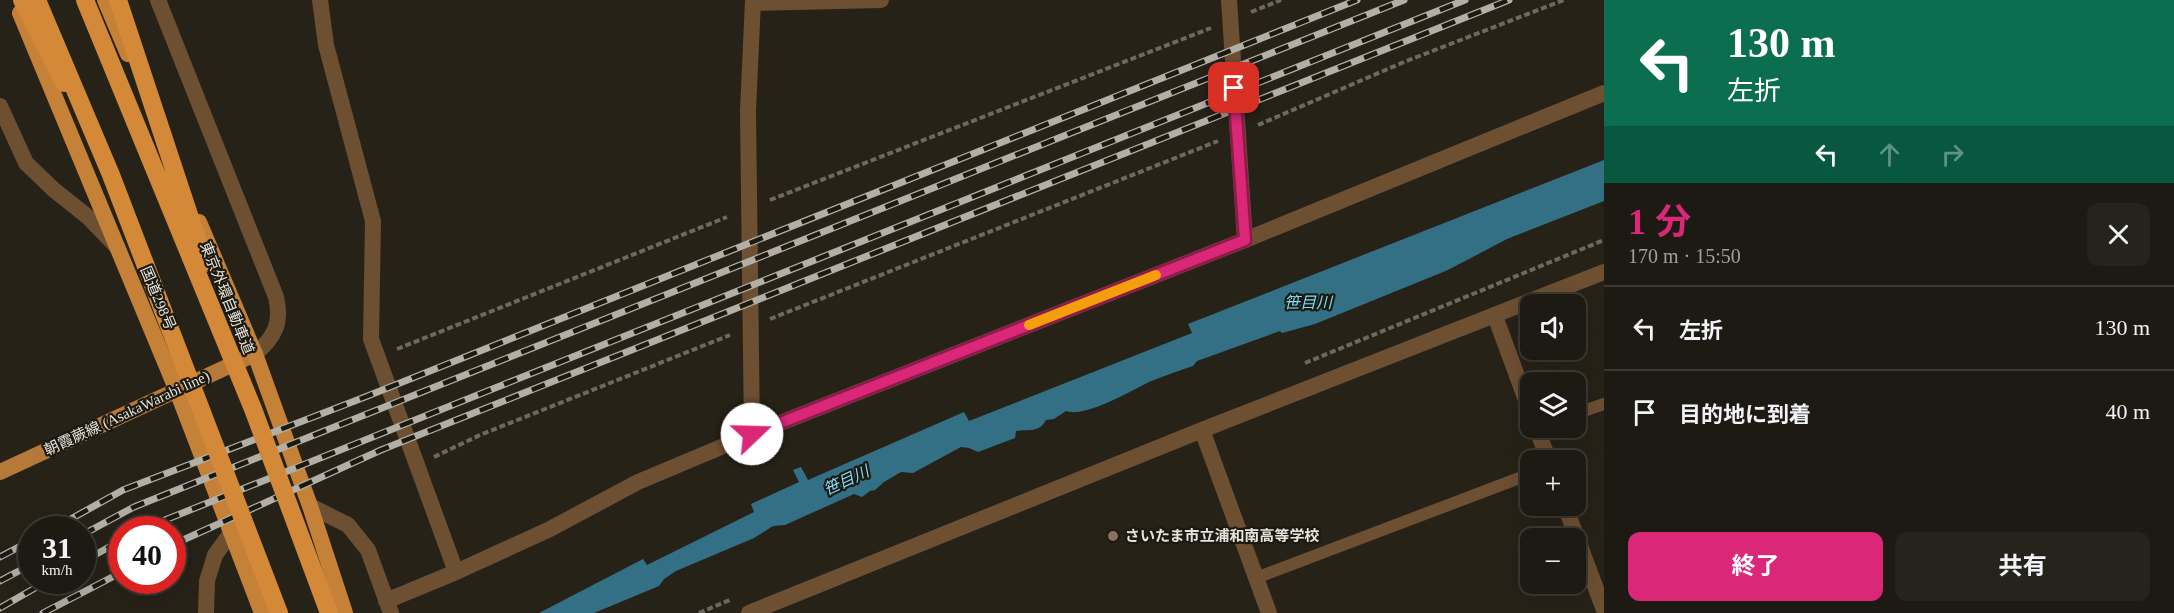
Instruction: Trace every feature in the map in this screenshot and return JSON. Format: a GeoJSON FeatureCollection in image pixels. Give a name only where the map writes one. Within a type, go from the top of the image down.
{"type":"FeatureCollection","features":[{"type":"Feature","properties":{"kind":"highway","name":"国道298号"},"geometry":{"type":"LineString","coordinates":[[15,0],[177,391],[262,613]]}},
{"type":"Feature","properties":{"kind":"highway"},"geometry":{"type":"LineString","coordinates":[[22,0],[111,175]]}},
{"type":"Feature","properties":{"kind":"highway"},"geometry":{"type":"LineString","coordinates":[[38,0],[111,175],[279,613]]}},
{"type":"Feature","properties":{"kind":"highway","name":"東京外環自動車道"},"geometry":{"type":"LineString","coordinates":[[85,0],[253,409],[329,613]]}},
{"type":"Feature","properties":{"kind":"highway"},"geometry":{"type":"LineString","coordinates":[[105,0],[255,354],[310,506],[345,613]]}},
{"type":"Feature","properties":{"kind":"highway"},"geometry":{"type":"LineString","coordinates":[[118,0],[253,409]]}},
{"type":"Feature","properties":{"kind":"main road","name":"朝霞蕨線 (AsakaWarabi line)"},"geometry":{"type":"LineString","coordinates":[[0,472],[255,354]]}},
{"type":"Feature","properties":{"kind":"street"},"geometry":{"type":"LineString","coordinates":[[158,0],[276,297],[279,312],[275,330],[269,342],[255,354]]}},
{"type":"Feature","properties":{"kind":"street"},"geometry":{"type":"LineString","coordinates":[[320,0],[326,45],[373,221],[371,339],[456,573]]}},
{"type":"Feature","properties":{"kind":"street"},"geometry":{"type":"LineString","coordinates":[[752,434],[748,111],[753,2],[881,0]]}},
{"type":"Feature","properties":{"kind":"street"},"geometry":{"type":"LineString","coordinates":[[1229,0],[1245,240]]}},
{"type":"Feature","properties":{"kind":"street"},"geometry":{"type":"LineString","coordinates":[[310,506],[348,525],[368,550],[389,607],[548,530],[638,482],[752,434],[1245,240],[1604,93]]}},
{"type":"Feature","properties":{"kind":"street"},"geometry":{"type":"LineString","coordinates":[[0,106],[26,164],[88,217],[117,247]]}},
{"type":"Feature","properties":{"kind":"street"},"geometry":{"type":"LineString","coordinates":[[749,613],[1202,430],[1604,272]]}},
{"type":"Feature","properties":{"kind":"street"},"geometry":{"type":"LineString","coordinates":[[1495,316],[1520,384]]}},
{"type":"Feature","properties":{"kind":"street"},"geometry":{"type":"LineString","coordinates":[[1202,430],[1269,613]]}},
{"type":"Feature","properties":{"kind":"street"},"geometry":{"type":"LineString","coordinates":[[1569,516],[1604,610]]}},
{"type":"Feature","properties":{"kind":"street"},"geometry":{"type":"LineString","coordinates":[[206,613],[207,580],[215,555],[231,533]]}},
{"type":"Feature","properties":{"kind":"lane"},"geometry":{"type":"LineString","coordinates":[[1586,410],[1604,404]]}},
{"type":"Feature","properties":{"kind":"lane"},"geometry":{"type":"LineString","coordinates":[[1256,578],[1520,478]]}},
{"type":"Feature","properties":{"kind":"path"},"geometry":{"type":"LineString","coordinates":[[378,357],[749,208],[1281,0]]}},
{"type":"Feature","properties":{"kind":"path"},"geometry":{"type":"LineString","coordinates":[[418,465],[480,435],[1237,134],[1404,62],[1564,0]]}},
{"type":"Feature","properties":{"kind":"water","name":"笹目川"},"geometry":{"type":"Polygon","coordinates":[[[1604,160],[1604,201],[1507,239],[1448,270],[1315,324],[1282,333],[1280,331],[1197,361],[1193,366],[1149,382],[1096,407],[1084,411],[1066,411],[1054,419],[1046,420],[1037,429],[1016,431],[1015,438],[978,452],[961,447],[913,473],[901,472],[862,497],[854,494],[785,525],[773,526],[754,538],[676,571],[664,579],[659,586],[594,613],[539,613],[643,559],[647,565],[754,512],[751,504],[799,482],[793,470],[801,467],[808,480],[964,412],[969,421],[1192,333],[1188,324],[1604,160]]]}},
{"type":"Feature","properties":{"kind":"railway"},"geometry":{"type":"LineString","coordinates":[[76,516],[123,490],[365,397],[1357,0]]}},
{"type":"Feature","properties":{"kind":"railway"},"geometry":{"type":"LineString","coordinates":[[96,527],[134,507],[1404,0]]}},
{"type":"Feature","properties":{"kind":"railway"},"geometry":{"type":"LineString","coordinates":[[175,516],[1465,0]]}},
{"type":"Feature","properties":{"kind":"railway"},"geometry":{"type":"LineString","coordinates":[[186,539],[381,450],[1509,0]]}},
{"type":"Feature","properties":{"kind":"railway"},"geometry":{"type":"LineString","coordinates":[[0,557],[18,547]]}},
{"type":"Feature","properties":{"kind":"railway"},"geometry":{"type":"LineString","coordinates":[[96,554],[108,548]]}},
{"type":"Feature","properties":{"kind":"railway"},"geometry":{"type":"LineString","coordinates":[[0,581],[18,571]]}},
{"type":"Feature","properties":{"kind":"railway"},"geometry":{"type":"LineString","coordinates":[[43,613],[108,579]]}},
{"type":"Feature","properties":{"kind":"railway"},"geometry":{"type":"LineString","coordinates":[[0,608],[24,594]]}},
{"type":"Feature","properties":{"kind":"slow traffic"},"geometry":{"type":"LineString","coordinates":[[1029,325],[1156,275]]}},
{"type":"Feature","properties":{"kind":"place","name":"さいたま市立浦和南高等学校"},"geometry":{"type":"Point","coordinates":[1113,536]}},
{"type":"Feature","properties":{"kind":"route"},"geometry":{"type":"LineString","coordinates":[[752,434],[1245,240],[1234,88]]}}]}
